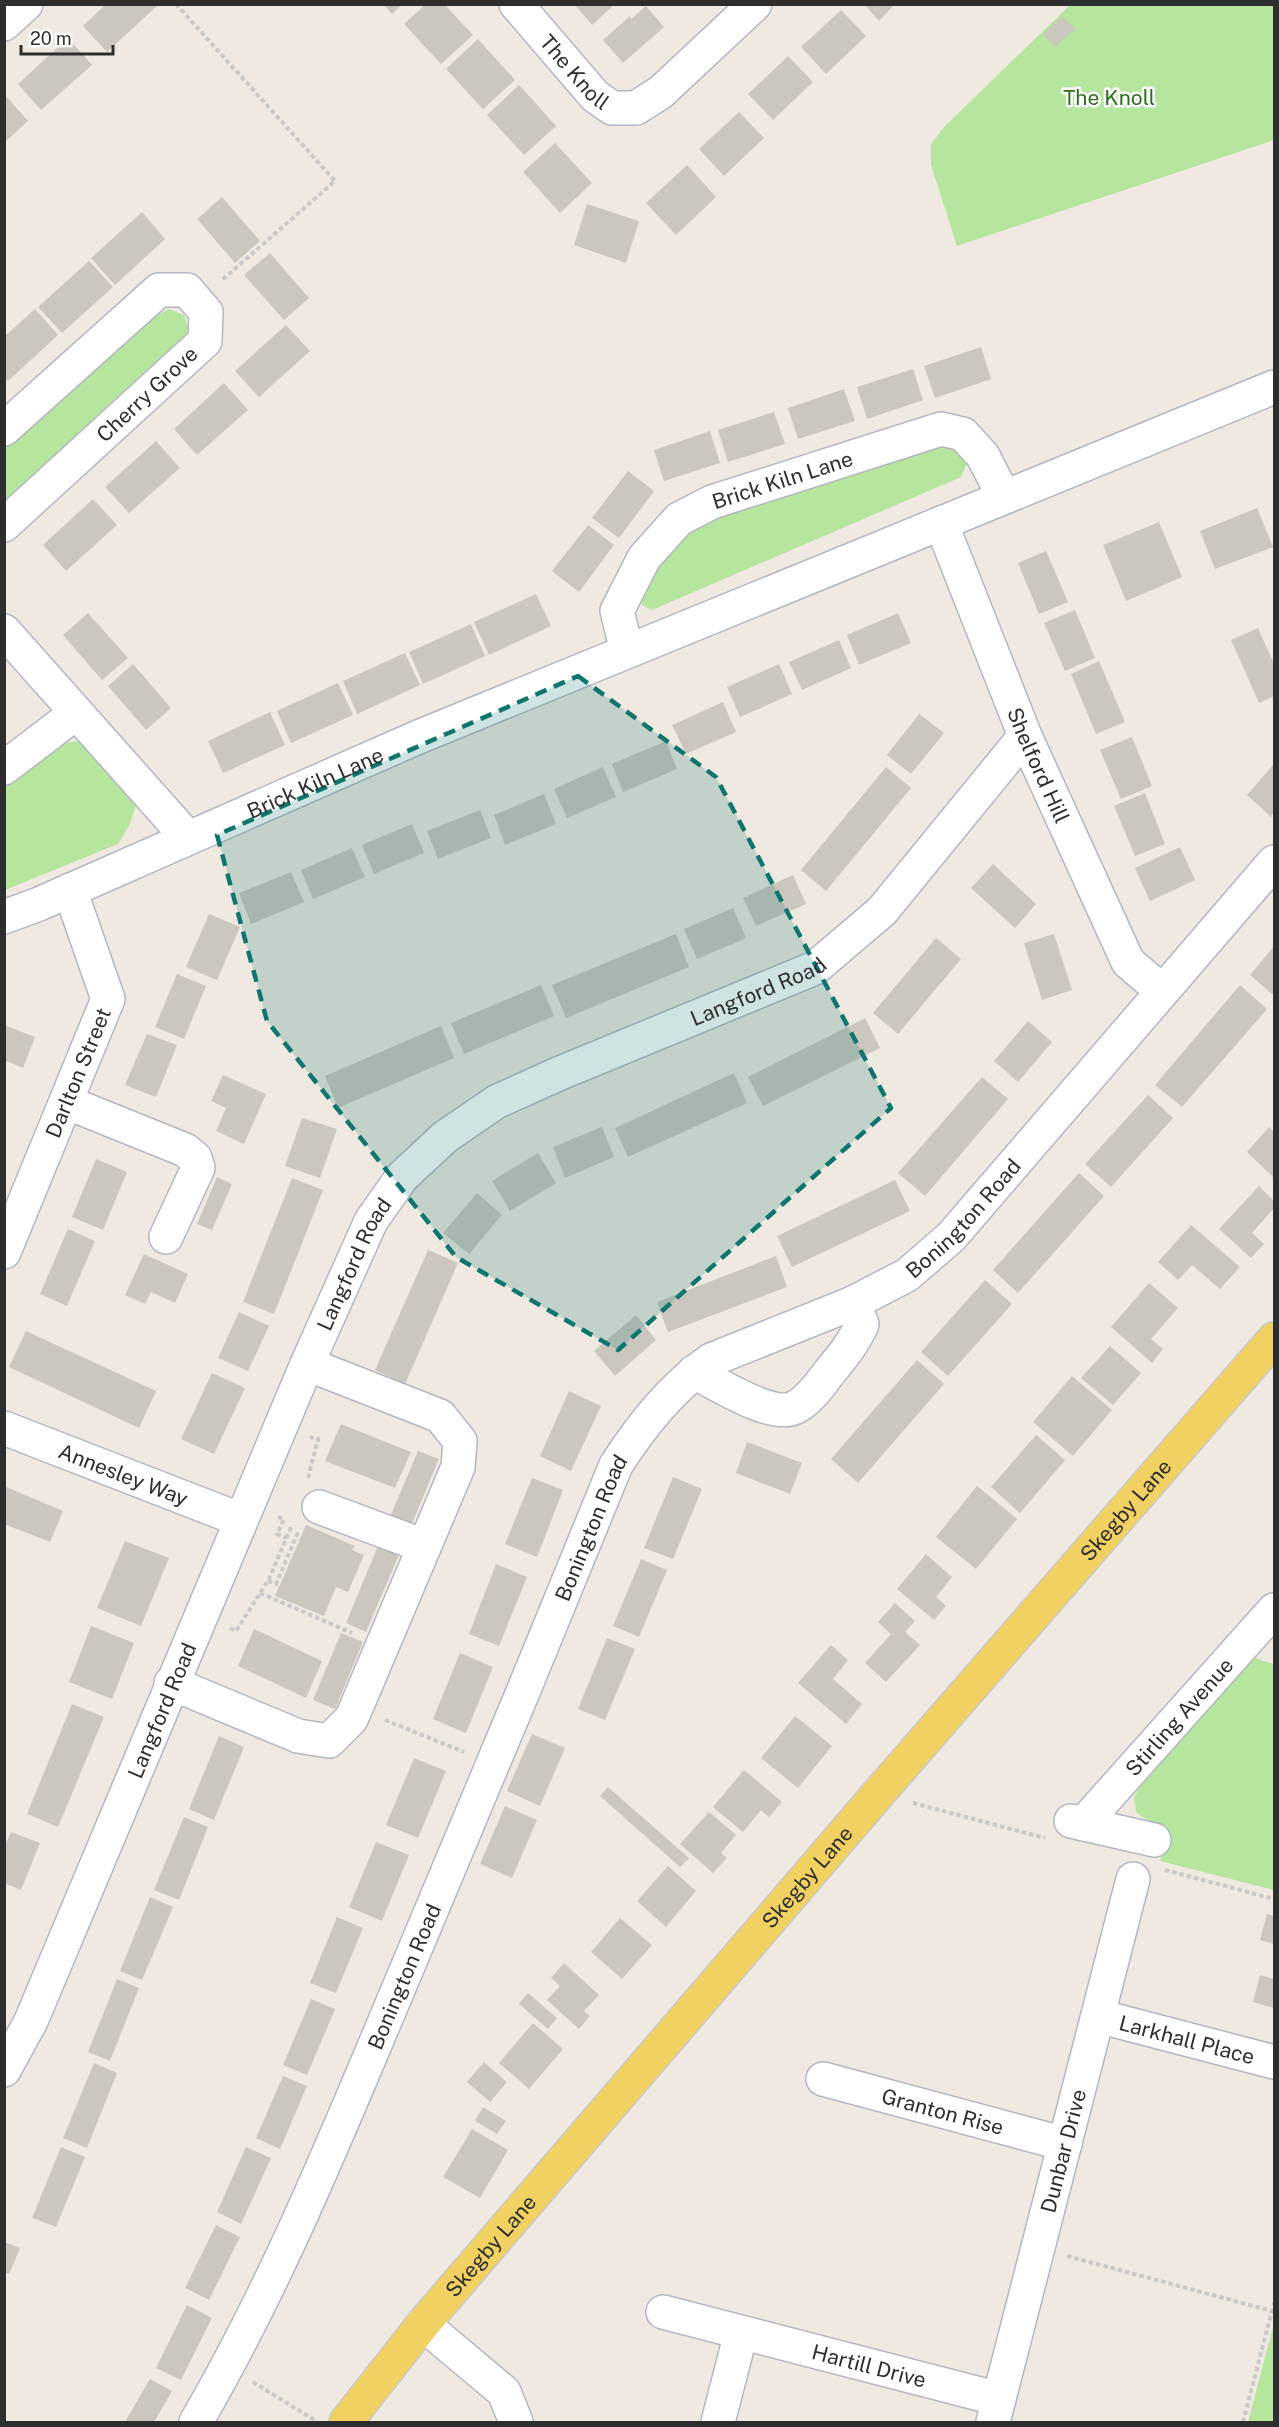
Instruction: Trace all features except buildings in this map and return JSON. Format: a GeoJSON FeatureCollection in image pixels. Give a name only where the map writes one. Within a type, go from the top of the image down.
{"type":"FeatureCollection","features":[{"type":"Feature","properties":{"kind":"main road","name":"Skegby Lane"},"geometry":{"type":"LineString","coordinates":[[346,2422],[423,2324],[870,1803],[1275,1339]]}},
{"type":"Feature","properties":{"kind":"street","name":"The Knoll"},"geometry":{"type":"LineString","coordinates":[[516,4],[595,96],[612,108],[636,108],[661,92],[755,4]]}},
{"type":"Feature","properties":{"kind":"street"},"geometry":{"type":"LineString","coordinates":[[4,429],[159,290],[187,290],[197,302]]}},
{"type":"Feature","properties":{"kind":"street","name":"Cherry Grove"},"geometry":{"type":"LineString","coordinates":[[4,525],[205,341],[206,312],[197,302]]}},
{"type":"Feature","properties":{"kind":"street","name":"Brick Kiln Lane"},"geometry":{"type":"LineString","coordinates":[[4,917],[416,738],[1275,387]]}},
{"type":"Feature","properties":{"kind":"street","name":"Brick Kiln Lane"},"geometry":{"type":"LineString","coordinates":[[627,651],[617,610],[644,558],[679,519],[712,502],[941,429],[963,434],[983,456],[1004,497]]}},
{"type":"Feature","properties":{"kind":"street","name":"Shelford Hill"},"geometry":{"type":"LineString","coordinates":[[941,523],[1025,736],[1128,962],[1162,991]]}},
{"type":"Feature","properties":{"kind":"street"},"geometry":{"type":"LineString","coordinates":[[4,631],[188,838]]}},
{"type":"Feature","properties":{"kind":"street"},"geometry":{"type":"LineString","coordinates":[[4,768],[76,713]]}},
{"type":"Feature","properties":{"kind":"street","name":"Langford Road"},"geometry":{"type":"LineString","coordinates":[[4,2070],[31,2021],[171,1683],[307,1364],[371,1221],[402,1177],[445,1137],[496,1102],[814,968],[882,911],[1025,736]]}},
{"type":"Feature","properties":{"kind":"street","name":"Bonington Road"},"geometry":{"type":"LineString","coordinates":[[196,2422],[228,2368],[307,2205],[494,1764],[616,1465],[644,1423],[694,1372],[711,1360],[853,1303],[907,1275],[951,1237],[1275,862]]}},
{"type":"Feature","properties":{"kind":"street","name":"Darlton Street"},"geometry":{"type":"LineString","coordinates":[[4,1252],[108,999],[70,890]]}},
{"type":"Feature","properties":{"kind":"street"},"geometry":{"type":"LineString","coordinates":[[66,1102],[185,1150],[195,1158],[198,1168],[166,1237]]}},
{"type":"Feature","properties":{"kind":"street"},"geometry":{"type":"LineString","coordinates":[[694,1372],[765,1407],[784,1411],[796,1407],[818,1387],[855,1340],[862,1324],[853,1303]]}},
{"type":"Feature","properties":{"kind":"street"},"geometry":{"type":"LineString","coordinates":[[171,1683],[298,1736],[329,1741],[351,1719],[458,1467],[460,1442],[440,1416],[307,1364]]}},
{"type":"Feature","properties":{"kind":"street","name":"Annesley Way"},"geometry":{"type":"LineString","coordinates":[[4,1428],[241,1520]]}},
{"type":"Feature","properties":{"kind":"street"},"geometry":{"type":"LineString","coordinates":[[307,1506],[424,1546]]}},
{"type":"Feature","properties":{"kind":"street","name":"Stirling Avenue"},"geometry":{"type":"LineString","coordinates":[[1154,1840],[1077,1822],[1275,1610]]}},
{"type":"Feature","properties":{"kind":"street","name":"Dunbar Drive"},"geometry":{"type":"LineString","coordinates":[[996,2411],[1133,1879]]}},
{"type":"Feature","properties":{"kind":"street","name":"Larkhall Place"},"geometry":{"type":"LineString","coordinates":[[1098,2016],[1275,2062]]}},
{"type":"Feature","properties":{"kind":"street","name":"Granton Rise"},"geometry":{"type":"LineString","coordinates":[[823,2079],[1065,2144]]}},
{"type":"Feature","properties":{"kind":"street","name":"Hartill Drive"},"geometry":{"type":"LineString","coordinates":[[663,2313],[741,2332],[996,2411]]}},
{"type":"Feature","properties":{"kind":"street"},"geometry":{"type":"LineString","coordinates":[[423,2324],[504,2392],[516,2422]]}},
{"type":"Feature","properties":{"kind":"street"},"geometry":{"type":"LineString","coordinates":[[718,2422],[741,2332]]}},
{"type":"Feature","properties":{"kind":"path"},"geometry":{"type":"LineString","coordinates":[[176,4],[335,181],[197,302]]}},
{"type":"Feature","properties":{"kind":"path"},"geometry":{"type":"LineString","coordinates":[[1067,4],[1099,4]]}},
{"type":"Feature","properties":{"kind":"path"},"geometry":{"type":"LineString","coordinates":[[268,1581],[276,1584],[292,1552],[307,1506],[318,1439],[310,1437]]}},
{"type":"Feature","properties":{"kind":"path"},"geometry":{"type":"LineString","coordinates":[[229,1628],[236,1631],[268,1581],[286,1538],[307,1506]]}},
{"type":"Feature","properties":{"kind":"path"},"geometry":{"type":"LineString","coordinates":[[277,1516],[284,1520],[277,1534],[286,1538]]}},
{"type":"Feature","properties":{"kind":"path"},"geometry":{"type":"LineString","coordinates":[[260,1593],[381,1645]]}},
{"type":"Feature","properties":{"kind":"path"},"geometry":{"type":"LineString","coordinates":[[402,1727],[494,1764]]}},
{"type":"Feature","properties":{"kind":"path"},"geometry":{"type":"LineString","coordinates":[[1038,2248],[1272,2311]]}},
{"type":"Feature","properties":{"kind":"path"},"geometry":{"type":"LineString","coordinates":[[1242,2422],[1275,2303]]}},
{"type":"Feature","properties":{"kind":"path"},"geometry":{"type":"LineString","coordinates":[[228,2368],[319,2422]]}},
{"type":"Feature","properties":{"kind":"highlighted area"},"geometry":{"type":"Polygon","coordinates":[[[578,676],[716,777],[891,1108],[618,1350],[456,1257],[267,1021],[217,835],[578,676]]]}},
{"type":"Feature","properties":{"kind":"green space","name":"The Knoll"},"geometry":{"type":"Polygon","coordinates":[[[1070,5],[1274,5],[1274,140],[957,246],[931,165],[931,144],[944,127],[1070,5]]]}},
{"type":"Feature","properties":{"kind":"green space"},"geometry":{"type":"Polygon","coordinates":[[[169,309],[184,315],[188,328],[184,342],[5,503],[4,448],[156,316],[169,309]]]}},
{"type":"Feature","properties":{"kind":"green space"},"geometry":{"type":"Polygon","coordinates":[[[937,442],[951,444],[967,463],[961,477],[652,610],[642,605],[642,589],[678,538],[715,513],[937,442]]]}},
{"type":"Feature","properties":{"kind":"green space"},"geometry":{"type":"Polygon","coordinates":[[[78,741],[93,754],[136,806],[129,826],[118,844],[5,890],[5,782],[61,744],[78,741]]]}},
{"type":"Feature","properties":{"kind":"green space"},"geometry":{"type":"Polygon","coordinates":[[[1251,1657],[1274,1664],[1274,1890],[1160,1861],[1167,1826],[1148,1821],[1136,1812],[1134,1797],[1143,1782],[1251,1657]]]}},
{"type":"Feature","properties":{"kind":"green space"},"geometry":{"type":"Polygon","coordinates":[[[1274,2323],[1274,2422],[1248,2422],[1274,2323]]]}}]}
